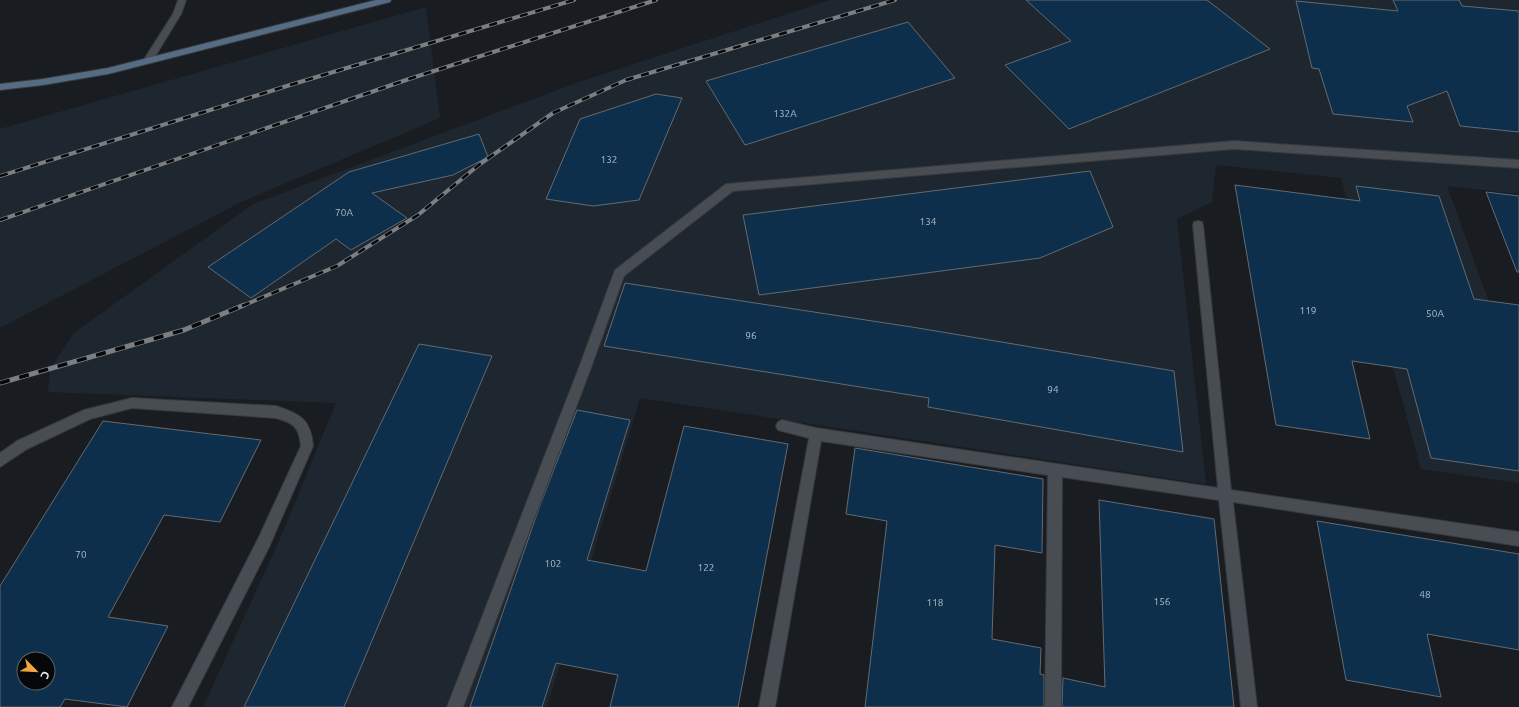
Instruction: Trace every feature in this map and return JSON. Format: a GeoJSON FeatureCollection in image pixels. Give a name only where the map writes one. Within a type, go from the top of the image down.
{"type":"FeatureCollection","features":[{"type":"Feature","properties":{"kind":"main road"},"geometry":{"type":"LineString","coordinates":[[0,87],[75,77],[148,61],[387,0]]}},
{"type":"Feature","properties":{"kind":"street"},"geometry":{"type":"LineString","coordinates":[[148,61],[177,14],[182,0]]}},
{"type":"Feature","properties":{"kind":"street"},"geometry":{"type":"LineString","coordinates":[[455,707],[586,365],[619,272],[730,187],[1234,145],[1519,164]]}},
{"type":"Feature","properties":{"kind":"street"},"geometry":{"type":"LineString","coordinates":[[1198,225],[1249,707]]}},
{"type":"Feature","properties":{"kind":"street"},"geometry":{"type":"LineString","coordinates":[[0,461],[22,445],[88,414],[132,403],[276,412],[292,416],[300,424],[306,433],[307,446],[264,542],[180,707]]}},
{"type":"Feature","properties":{"kind":"street"},"geometry":{"type":"LineString","coordinates":[[782,426],[816,434],[1519,539]]}},
{"type":"Feature","properties":{"kind":"street"},"geometry":{"type":"LineString","coordinates":[[767,707],[816,434]]}},
{"type":"Feature","properties":{"kind":"street"},"geometry":{"type":"LineString","coordinates":[[1053,707],[1055,470]]}},
{"type":"Feature","properties":{"kind":"shaded area"},"geometry":{"type":"Polygon","coordinates":[[[830,0],[1519,0],[1519,194],[1447,186],[1519,385],[1519,483],[1421,469],[1341,178],[1216,165],[1212,202],[1177,219],[1206,484],[640,398],[547,707],[203,707],[280,539],[336,403],[48,392],[50,369],[74,333],[253,204],[579,82],[830,0]]]}},
{"type":"Feature","properties":{"kind":"shaded area"},"geometry":{"type":"Polygon","coordinates":[[[426,7],[440,118],[241,202],[0,328],[0,129],[426,7]]]}},
{"type":"Feature","properties":{"kind":"building"},"geometry":{"type":"Polygon","coordinates":[[[1026,0],[1207,0],[1270,49],[1069,129],[1005,65],[1071,41],[1026,0]]]}},
{"type":"Feature","properties":{"kind":"building"},"geometry":{"type":"Polygon","coordinates":[[[1393,0],[1459,0],[1462,6],[1519,11],[1519,132],[1460,126],[1447,91],[1407,106],[1413,122],[1333,114],[1319,69],[1312,68],[1296,1],[1398,11],[1393,0]]]}},
{"type":"Feature","properties":{"kind":"building"},"geometry":{"type":"Polygon","coordinates":[[[908,22],[955,78],[745,145],[706,81],[908,22]]]}},
{"type":"Feature","properties":{"kind":"building"},"geometry":{"type":"Polygon","coordinates":[[[656,94],[682,98],[639,200],[593,206],[546,199],[580,119],[656,94]]]}},
{"type":"Feature","properties":{"kind":"building"},"geometry":{"type":"Polygon","coordinates":[[[479,134],[488,157],[453,175],[372,193],[407,218],[351,250],[336,239],[251,298],[208,267],[349,172],[479,134]]]}},
{"type":"Feature","properties":{"kind":"building"},"geometry":{"type":"Polygon","coordinates":[[[1090,171],[1113,227],[1040,258],[759,295],[743,215],[1090,171]]]}},
{"type":"Feature","properties":{"kind":"building"},"geometry":{"type":"Polygon","coordinates":[[[1235,185],[1360,201],[1356,186],[1439,196],[1474,299],[1519,305],[1519,471],[1431,458],[1407,369],[1352,361],[1370,439],[1276,425],[1235,185]]]}},
{"type":"Feature","properties":{"kind":"building"},"geometry":{"type":"Polygon","coordinates":[[[1486,192],[1519,196],[1519,272],[1517,272],[1486,192]]]}},
{"type":"Feature","properties":{"kind":"building"},"geometry":{"type":"Polygon","coordinates":[[[625,283],[918,328],[1174,371],[1183,452],[928,407],[929,398],[604,346],[625,283]]]}},
{"type":"Feature","properties":{"kind":"building"},"geometry":{"type":"Polygon","coordinates":[[[419,344],[492,356],[344,707],[244,707],[419,344]]]}},
{"type":"Feature","properties":{"kind":"building"},"geometry":{"type":"Polygon","coordinates":[[[577,410],[630,420],[587,560],[646,571],[684,426],[788,444],[738,707],[610,707],[618,675],[556,663],[542,707],[470,707],[539,508],[577,410]]]}},
{"type":"Feature","properties":{"kind":"building"},"geometry":{"type":"Polygon","coordinates":[[[103,421],[261,440],[220,522],[164,515],[108,617],[168,626],[127,707],[65,699],[60,707],[0,707],[0,586],[103,421]]]}},
{"type":"Feature","properties":{"kind":"building"},"geometry":{"type":"Polygon","coordinates":[[[855,448],[1043,479],[1042,553],[995,545],[992,639],[1041,648],[1040,674],[1044,675],[1044,707],[865,707],[887,521],[846,514],[855,448]]]}},
{"type":"Feature","properties":{"kind":"building"},"geometry":{"type":"Polygon","coordinates":[[[1099,500],[1214,519],[1234,707],[1062,707],[1063,678],[1105,687],[1099,500]]]}},
{"type":"Feature","properties":{"kind":"building"},"geometry":{"type":"Polygon","coordinates":[[[1317,521],[1519,554],[1519,650],[1427,634],[1441,697],[1346,680],[1317,521]]]}},
{"type":"Feature","properties":{"kind":"railway"},"geometry":{"type":"LineString","coordinates":[[0,176],[290,85],[574,0]]}},
{"type":"Feature","properties":{"kind":"railway"},"geometry":{"type":"LineString","coordinates":[[0,220],[409,79],[656,0]]}},
{"type":"Feature","properties":{"kind":"railway"},"geometry":{"type":"LineString","coordinates":[[242,306],[337,266],[418,215],[480,164],[553,113],[626,80],[895,0]]}},
{"type":"Feature","properties":{"kind":"railway"},"geometry":{"type":"LineString","coordinates":[[0,383],[184,330],[244,305]]}}]}
